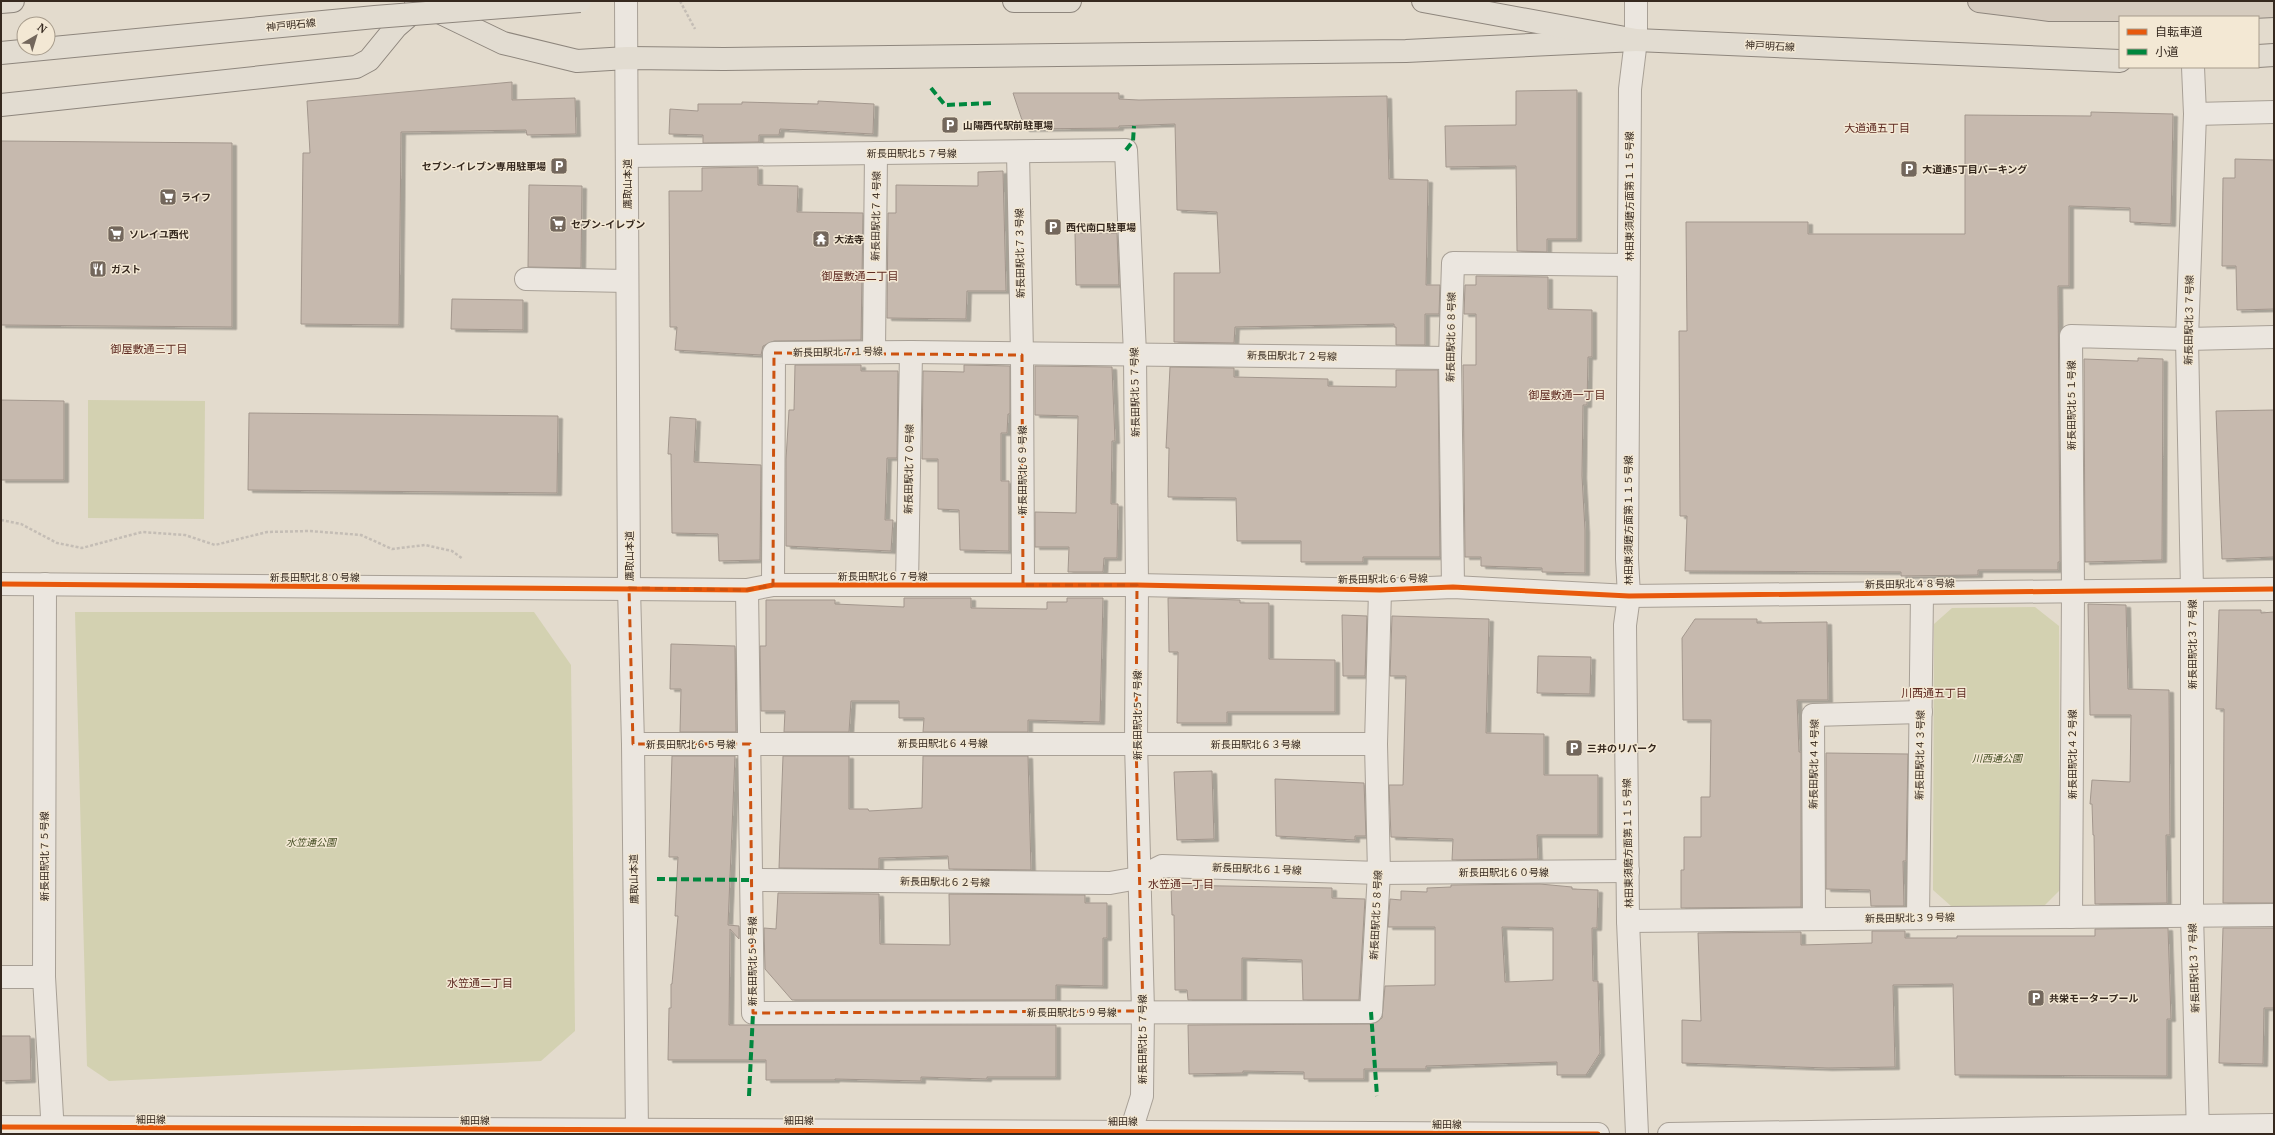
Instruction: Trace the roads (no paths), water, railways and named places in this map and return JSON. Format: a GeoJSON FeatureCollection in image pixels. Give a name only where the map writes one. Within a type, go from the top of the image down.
{"type":"FeatureCollection","features":[{"type":"Feature","properties":{"kind":"highway"},"geometry":{"type":"LineString","coordinates":[[1979,1],[2050,10],[2189,10],[2274,6]]}},
{"type":"Feature","properties":{"kind":"main road"},"geometry":{"type":"LineString","coordinates":[[1,2],[13,1]]}},
{"type":"Feature","properties":{"kind":"main road","name":"神戸明石線"},"geometry":{"type":"LineString","coordinates":[[1,53],[367,18],[580,1]]}},
{"type":"Feature","properties":{"kind":"main road"},"geometry":{"type":"LineString","coordinates":[[1014,1],[1070,1]]}},
{"type":"Feature","properties":{"kind":"main road","name":"神戸明石線"},"geometry":{"type":"LineString","coordinates":[[1423,1],[1636,40],[2119,61]]}},
{"type":"Feature","properties":{"kind":"main road"},"geometry":{"type":"LineString","coordinates":[[1,105],[356,66],[369,60],[418,3],[503,43],[549,56],[577,61],[627,58],[724,59],[1406,51],[1636,40]]}},
{"type":"Feature","properties":{"kind":"main road"},"geometry":{"type":"LineString","coordinates":[[2259,56],[2274,56]]}},
{"type":"Feature","properties":{"kind":"street","name":"鷹取山本道"},"geometry":{"type":"LineString","coordinates":[[626,1],[629,588],[633,744],[637,1131]]}},
{"type":"Feature","properties":{"kind":"street","name":"林田東須磨方面第１１５号線"},"geometry":{"type":"LineString","coordinates":[[1636,1],[1636,40],[1630,89],[1627,560],[1629,596],[1625,625],[1628,921],[1638,1134]]}},
{"type":"Feature","properties":{"kind":"street","name":"新長田駅北３７号線"},"geometry":{"type":"LineString","coordinates":[[2193,68],[2194,114],[2187,339],[2192,590],[2192,915],[2198,1130]]}},
{"type":"Feature","properties":{"kind":"street"},"geometry":{"type":"LineString","coordinates":[[2194,114],[2274,112]]}},
{"type":"Feature","properties":{"kind":"street","name":"新長田駅北５７号線"},"geometry":{"type":"LineString","coordinates":[[627,156],[1126,150],[1134,354],[1137,585],[1136,743],[1138,878],[1143,1011],[1142,1096],[1130,1132]]}},
{"type":"Feature","properties":{"kind":"street","name":"新長田駅北７３号線"},"geometry":{"type":"LineString","coordinates":[[1018,152],[1022,354]]}},
{"type":"Feature","properties":{"kind":"street","name":"新長田駅北７４号線"},"geometry":{"type":"LineString","coordinates":[[874,352],[876,153]]}},
{"type":"Feature","properties":{"kind":"street","name":"新長田駅北６８号線"},"geometry":{"type":"LineString","coordinates":[[1453,587],[1450,358],[1453,263],[1628,265]]}},
{"type":"Feature","properties":{"kind":"street"},"geometry":{"type":"LineString","coordinates":[[526,279],[627,281]]}},
{"type":"Feature","properties":{"kind":"street","name":"新長田駅北５１号線"},"geometry":{"type":"LineString","coordinates":[[2073,591],[2071,336],[2187,339]]}},
{"type":"Feature","properties":{"kind":"street"},"geometry":{"type":"LineString","coordinates":[[2187,339],[2274,337]]}},
{"type":"Feature","properties":{"kind":"street","name":"新長田駅北７１号線"},"geometry":{"type":"LineString","coordinates":[[773,585],[774,353],[911,352],[1134,354]]}},
{"type":"Feature","properties":{"kind":"street","name":"新長田駅北７０号線"},"geometry":{"type":"LineString","coordinates":[[907,585],[911,352]]}},
{"type":"Feature","properties":{"kind":"street","name":"新長田駅北６９号線"},"geometry":{"type":"LineString","coordinates":[[1022,354],[1023,585]]}},
{"type":"Feature","properties":{"kind":"street","name":"新長田駅北７２号線"},"geometry":{"type":"LineString","coordinates":[[1134,354],[1450,358]]}},
{"type":"Feature","properties":{"kind":"street","name":"新長田駅北８０号線"},"geometry":{"type":"LineString","coordinates":[[1,584],[629,588]]}},
{"type":"Feature","properties":{"kind":"street","name":"新長田駅北７５号線"},"geometry":{"type":"LineString","coordinates":[[45,584],[44,977],[53,1131]]}},
{"type":"Feature","properties":{"kind":"street","name":"新長田駅北６７号線"},"geometry":{"type":"LineString","coordinates":[[629,588],[747,590],[773,585],[1137,585]]}},
{"type":"Feature","properties":{"kind":"street","name":"新長田駅北６６号線"},"geometry":{"type":"LineString","coordinates":[[1137,585],[1380,590],[1453,587],[1629,596]]}},
{"type":"Feature","properties":{"kind":"street","name":"新長田駅北４８号線"},"geometry":{"type":"LineString","coordinates":[[1629,596],[2274,589]]}},
{"type":"Feature","properties":{"kind":"street","name":"新長田駅北５９号線"},"geometry":{"type":"LineString","coordinates":[[747,590],[753,1013],[1143,1011]]}},
{"type":"Feature","properties":{"kind":"street","name":"新長田駅北５８号線"},"geometry":{"type":"LineString","coordinates":[[1143,1011],[1371,1012],[1379,873],[1376,744],[1380,590]]}},
{"type":"Feature","properties":{"kind":"street","name":"新長田駅北４２号線"},"geometry":{"type":"LineString","coordinates":[[2071,917],[2073,591]]}},
{"type":"Feature","properties":{"kind":"street","name":"新長田駅北４３号線"},"geometry":{"type":"LineString","coordinates":[[1918,918],[1922,593]]}},
{"type":"Feature","properties":{"kind":"street","name":"新長田駅北４４号線"},"geometry":{"type":"LineString","coordinates":[[1814,919],[1813,715],[1921,712]]}},
{"type":"Feature","properties":{"kind":"street","name":"新長田駅北６４号線"},"geometry":{"type":"LineString","coordinates":[[750,744],[1136,743]]}},
{"type":"Feature","properties":{"kind":"street","name":"新長田駅北６３号線"},"geometry":{"type":"LineString","coordinates":[[1136,743],[1376,744]]}},
{"type":"Feature","properties":{"kind":"street","name":"新長田駅北６５号線"},"geometry":{"type":"LineString","coordinates":[[633,744],[750,744]]}},
{"type":"Feature","properties":{"kind":"street","name":"新長田駅北６１号線"},"geometry":{"type":"LineString","coordinates":[[1138,878],[1162,866],[1379,873]]}},
{"type":"Feature","properties":{"kind":"street","name":"新長田駅北６０号線"},"geometry":{"type":"LineString","coordinates":[[1379,873],[1628,871]]}},
{"type":"Feature","properties":{"kind":"street","name":"新長田駅北６２号線"},"geometry":{"type":"LineString","coordinates":[[752,880],[1110,883],[1138,878]]}},
{"type":"Feature","properties":{"kind":"street","name":"新長田駅北３９号線"},"geometry":{"type":"LineString","coordinates":[[1628,921],[2274,915]]}},
{"type":"Feature","properties":{"kind":"street"},"geometry":{"type":"LineString","coordinates":[[1,977],[44,977]]}},
{"type":"Feature","properties":{"kind":"street"},"geometry":{"type":"LineString","coordinates":[[1669,1134],[2198,1130],[2274,1125]]}},
{"type":"Feature","properties":{"kind":"street","name":"細田線"},"geometry":{"type":"LineString","coordinates":[[1,1127],[53,1131],[1598,1134]]}},
{"type":"Feature","properties":{"kind":"place","name":"山陽西代駅前駐車場"},"geometry":{"type":"Point","coordinates":[950,125]}},
{"type":"Feature","properties":{"kind":"place","name":"セブン-イレブン専用駐車場"},"geometry":{"type":"Point","coordinates":[559,166]}},
{"type":"Feature","properties":{"kind":"place","name":"大道通5丁目パーキング"},"geometry":{"type":"Point","coordinates":[1909,169]}},
{"type":"Feature","properties":{"kind":"place","name":"ライフ"},"geometry":{"type":"Point","coordinates":[168,197]}},
{"type":"Feature","properties":{"kind":"place","name":"セブン-イレブン"},"geometry":{"type":"Point","coordinates":[558,224]}},
{"type":"Feature","properties":{"kind":"place","name":"西代南口駐車場"},"geometry":{"type":"Point","coordinates":[1053,227]}},
{"type":"Feature","properties":{"kind":"place","name":"ソレイユ西代"},"geometry":{"type":"Point","coordinates":[116,234]}},
{"type":"Feature","properties":{"kind":"place","name":"大法寺"},"geometry":{"type":"Point","coordinates":[821,239]}},
{"type":"Feature","properties":{"kind":"place","name":"ガスト"},"geometry":{"type":"Point","coordinates":[98,269]}},
{"type":"Feature","properties":{"kind":"place","name":"三井のリパーク"},"geometry":{"type":"Point","coordinates":[1574,748]}},
{"type":"Feature","properties":{"kind":"place","name":"共栄モータープール"},"geometry":{"type":"Point","coordinates":[2036,998]}},
{"type":"Feature","properties":{"kind":"district","name":"大道通五丁目"},"geometry":{"type":"Point","coordinates":[1877,128]}},
{"type":"Feature","properties":{"kind":"district","name":"御屋敷通二丁目"},"geometry":{"type":"Point","coordinates":[860,276]}},
{"type":"Feature","properties":{"kind":"district","name":"御屋敷通三丁目"},"geometry":{"type":"Point","coordinates":[149,349]}},
{"type":"Feature","properties":{"kind":"district","name":"御屋敷通一丁目"},"geometry":{"type":"Point","coordinates":[1567,395]}},
{"type":"Feature","properties":{"kind":"district","name":"川西通五丁目"},"geometry":{"type":"Point","coordinates":[1934,693]}},
{"type":"Feature","properties":{"kind":"district","name":"水笠通一丁目"},"geometry":{"type":"Point","coordinates":[1181,884]}},
{"type":"Feature","properties":{"kind":"district","name":"水笠通二丁目"},"geometry":{"type":"Point","coordinates":[480,983]}},
{"type":"Feature","properties":{"kind":"park label","name":"川西通公園"},"geometry":{"type":"Point","coordinates":[1997,758]}},
{"type":"Feature","properties":{"kind":"park label","name":"水笠通公園"},"geometry":{"type":"Point","coordinates":[311,842]}}]}
